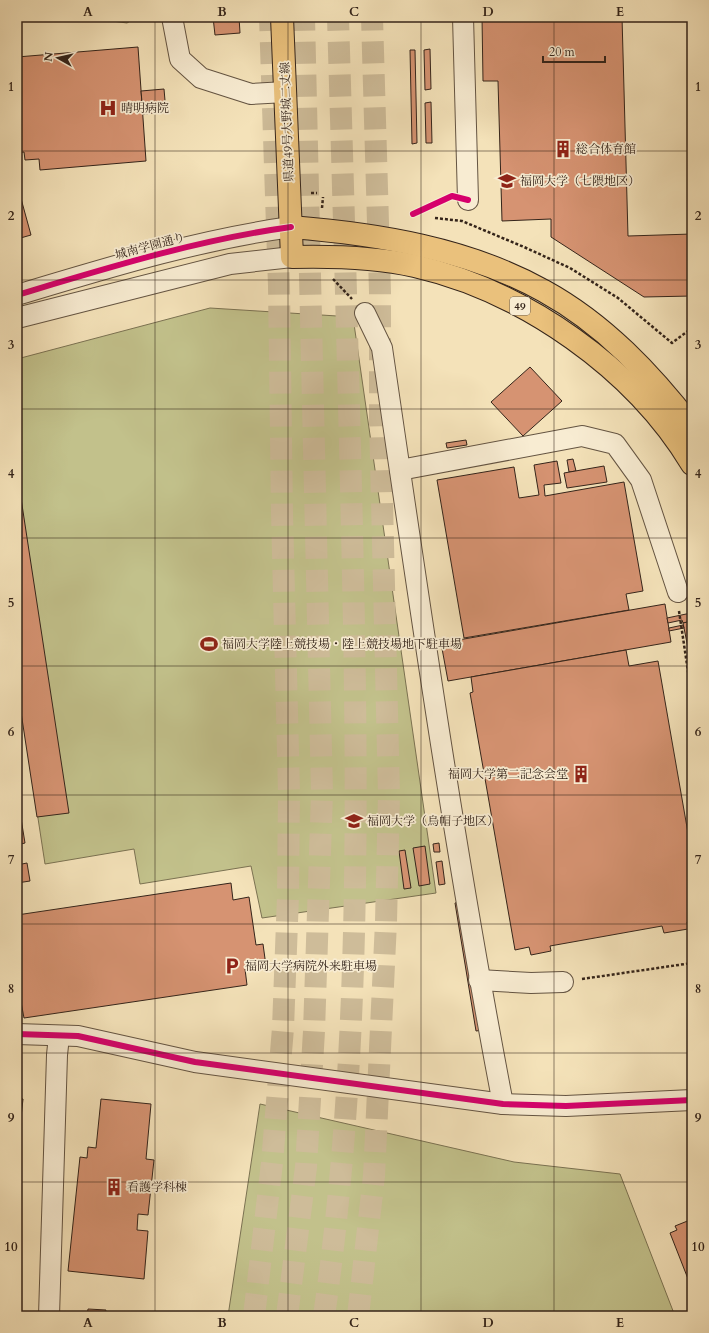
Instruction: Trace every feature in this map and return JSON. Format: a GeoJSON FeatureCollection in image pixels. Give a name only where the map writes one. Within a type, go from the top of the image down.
{"type":"FeatureCollection","features":[{"type":"Feature","properties":{"kind":"main road","name":"県道49号大野城二丈線"},"geometry":{"type":"LineString","coordinates":[[282,17],[292,257]]}},
{"type":"Feature","properties":{"kind":"main road","name":"49"},"geometry":{"type":"LineString","coordinates":[[291,227],[332,230],[435,249],[481,263],[544,291],[607,335],[635,360],[662,389],[692,427]]}},
{"type":"Feature","properties":{"kind":"main road","name":"49"},"geometry":{"type":"LineString","coordinates":[[292,257],[336,257],[380,260],[415,266],[452,277],[490,291],[542,318],[611,369],[646,402],[680,444],[692,464]]}},
{"type":"Feature","properties":{"kind":"street"},"geometry":{"type":"LineString","coordinates":[[172,17],[180,59],[201,78],[251,94],[286,92]]}},
{"type":"Feature","properties":{"kind":"street"},"geometry":{"type":"LineString","coordinates":[[463,17],[468,200]]}},
{"type":"Feature","properties":{"kind":"street","name":"城南学園通り"},"geometry":{"type":"LineString","coordinates":[[17,295],[124,263],[216,240],[291,227]]}},
{"type":"Feature","properties":{"kind":"street"},"geometry":{"type":"LineString","coordinates":[[17,318],[214,268],[292,257]]}},
{"type":"Feature","properties":{"kind":"street"},"geometry":{"type":"LineString","coordinates":[[365,313],[382,348],[479,980],[503,1104]]}},
{"type":"Feature","properties":{"kind":"street"},"geometry":{"type":"LineString","coordinates":[[400,470],[582,436],[615,444],[641,480],[678,592]]}},
{"type":"Feature","properties":{"kind":"street"},"geometry":{"type":"LineString","coordinates":[[479,980],[531,983],[563,982]]}},
{"type":"Feature","properties":{"kind":"street"},"geometry":{"type":"LineString","coordinates":[[17,1034],[78,1036],[195,1062],[503,1104],[566,1106],[692,1100]]}},
{"type":"Feature","properties":{"kind":"street"},"geometry":{"type":"LineString","coordinates":[[49,1316],[57,1054],[59,1036]]}},
{"type":"Feature","properties":{"kind":"path"},"geometry":{"type":"LineString","coordinates":[[435,218],[462,221],[570,268],[618,298],[672,343],[692,328]]}},
{"type":"Feature","properties":{"kind":"path"},"geometry":{"type":"LineString","coordinates":[[330,276],[365,313]]}},
{"type":"Feature","properties":{"kind":"path"},"geometry":{"type":"LineString","coordinates":[[678,592],[692,698]]}},
{"type":"Feature","properties":{"kind":"path"},"geometry":{"type":"LineString","coordinates":[[563,982],[692,963]]}},
{"type":"Feature","properties":{"kind":"shaded area"},"geometry":{"type":"Polygon","coordinates":[[[83,17],[137,17],[127,23],[83,17]]]}},
{"type":"Feature","properties":{"kind":"shaded area","name":"福岡大学陸上競技場・陸上競技場地下駐車場"},"geometry":{"type":"Polygon","coordinates":[[[210,308],[353,317],[436,893],[262,918],[251,866],[140,884],[134,849],[45,864],[17,681],[17,359],[210,308]]]}},
{"type":"Feature","properties":{"kind":"shaded area"},"geometry":{"type":"Polygon","coordinates":[[[260,1104],[514,1162],[620,1174],[675,1316],[228,1316],[260,1104]]]}},
{"type":"Feature","properties":{"kind":"building"},"geometry":{"type":"Polygon","coordinates":[[[213,17],[239,17],[240,33],[215,35],[213,17]]]}},
{"type":"Feature","properties":{"kind":"building","name":"総合体育館"},"geometry":{"type":"Polygon","coordinates":[[[482,17],[622,17],[628,236],[692,234],[692,296],[644,297],[551,237],[551,219],[502,221],[498,81],[483,81],[482,17]]]}},
{"type":"Feature","properties":{"kind":"building"},"geometry":{"type":"Polygon","coordinates":[[[138,47],[146,161],[40,170],[39,159],[25,160],[24,152],[17,153],[17,57],[138,47]]]}},
{"type":"Feature","properties":{"kind":"building"},"geometry":{"type":"Polygon","coordinates":[[[430,49],[431,89],[425,90],[424,50],[430,49]]]}},
{"type":"Feature","properties":{"kind":"building"},"geometry":{"type":"Polygon","coordinates":[[[410,50],[415,50],[417,143],[412,144],[410,50]]]}},
{"type":"Feature","properties":{"kind":"building"},"geometry":{"type":"Polygon","coordinates":[[[164,89],[166,112],[143,114],[141,91],[164,89]]]}},
{"type":"Feature","properties":{"kind":"building"},"geometry":{"type":"Polygon","coordinates":[[[431,102],[432,143],[426,143],[425,103],[431,102]]]}},
{"type":"Feature","properties":{"kind":"building"},"geometry":{"type":"Polygon","coordinates":[[[17,184],[31,235],[17,239],[17,184]]]}},
{"type":"Feature","properties":{"kind":"building"},"geometry":{"type":"Polygon","coordinates":[[[530,367],[562,401],[523,436],[491,402],[530,367]]]}},
{"type":"Feature","properties":{"kind":"building"},"geometry":{"type":"Polygon","coordinates":[[[466,440],[467,445],[447,448],[446,443],[466,440]]]}},
{"type":"Feature","properties":{"kind":"building"},"geometry":{"type":"Polygon","coordinates":[[[573,459],[576,471],[569,472],[567,460],[573,459]]]}},
{"type":"Feature","properties":{"kind":"building"},"geometry":{"type":"Polygon","coordinates":[[[557,461],[561,483],[544,485],[545,496],[624,482],[643,591],[626,594],[629,610],[464,638],[437,480],[514,467],[519,498],[539,495],[534,465],[557,461]]]}},
{"type":"Feature","properties":{"kind":"building"},"geometry":{"type":"Polygon","coordinates":[[[604,466],[607,482],[567,488],[564,473],[604,466]]]}},
{"type":"Feature","properties":{"kind":"building"},"geometry":{"type":"Polygon","coordinates":[[[17,472],[69,813],[37,817],[17,686],[17,472]]]}},
{"type":"Feature","properties":{"kind":"building"},"geometry":{"type":"Polygon","coordinates":[[[665,604],[671,642],[448,681],[441,643],[665,604]]]}},
{"type":"Feature","properties":{"kind":"building"},"geometry":{"type":"Polygon","coordinates":[[[691,613],[692,621],[683,623],[682,620],[668,623],[667,618],[691,613]]]}},
{"type":"Feature","properties":{"kind":"building"},"geometry":{"type":"Polygon","coordinates":[[[692,621],[692,668],[683,623],[692,621]]]}},
{"type":"Feature","properties":{"kind":"building"},"geometry":{"type":"Polygon","coordinates":[[[683,625],[684,628],[669,631],[669,628],[683,625]]]}},
{"type":"Feature","properties":{"kind":"building","name":"福岡大学第二記念会堂"},"geometry":{"type":"Polygon","coordinates":[[[626,650],[629,666],[658,661],[692,856],[692,921],[687,922],[688,929],[664,933],[662,926],[550,946],[551,951],[531,955],[529,947],[515,950],[470,693],[473,692],[471,677],[626,650]]]}},
{"type":"Feature","properties":{"kind":"building"},"geometry":{"type":"Polygon","coordinates":[[[17,794],[25,843],[17,845],[17,794]]]}},
{"type":"Feature","properties":{"kind":"building"},"geometry":{"type":"Polygon","coordinates":[[[439,843],[440,852],[434,852],[433,844],[439,843]]]}},
{"type":"Feature","properties":{"kind":"building"},"geometry":{"type":"Polygon","coordinates":[[[425,846],[430,884],[419,886],[413,848],[425,846]]]}},
{"type":"Feature","properties":{"kind":"building"},"geometry":{"type":"Polygon","coordinates":[[[405,850],[411,888],[404,889],[399,851],[405,850]]]}},
{"type":"Feature","properties":{"kind":"building"},"geometry":{"type":"Polygon","coordinates":[[[442,861],[445,884],[439,885],[436,862],[442,861]]]}},
{"type":"Feature","properties":{"kind":"building"},"geometry":{"type":"Polygon","coordinates":[[[27,863],[30,881],[17,883],[17,865],[27,863]]]}},
{"type":"Feature","properties":{"kind":"building"},"geometry":{"type":"Polygon","coordinates":[[[231,883],[233,900],[249,897],[256,945],[263,944],[266,966],[245,969],[247,985],[24,1018],[21,1002],[17,1003],[17,915],[231,883]]]}},
{"type":"Feature","properties":{"kind":"building"},"geometry":{"type":"Polygon","coordinates":[[[462,901],[483,1030],[476,1031],[455,903],[462,901]]]}},
{"type":"Feature","properties":{"kind":"building"},"geometry":{"type":"Polygon","coordinates":[[[17,1098],[23,1099],[17,1154],[17,1098]]]}},
{"type":"Feature","properties":{"kind":"building","name":"看護学科棟"},"geometry":{"type":"Polygon","coordinates":[[[101,1099],[151,1104],[146,1159],[154,1160],[148,1215],[138,1214],[137,1230],[148,1231],[144,1279],[68,1271],[80,1157],[87,1158],[88,1147],[96,1148],[101,1099]]]}},
{"type":"Feature","properties":{"kind":"building"},"geometry":{"type":"Polygon","coordinates":[[[690,1220],[692,1225],[692,1289],[670,1233],[677,1230],[675,1226],[690,1220]]]}},
{"type":"Feature","properties":{"kind":"building"},"geometry":{"type":"Polygon","coordinates":[[[88,1309],[106,1310],[105,1314],[125,1316],[87,1316],[88,1309]]]}},
{"type":"Feature","properties":{"kind":"tunnel"},"geometry":{"type":"LineString","coordinates":[[254,1316],[272,1163],[283,1028],[288,896],[289,792],[282,513],[279,286],[270,17]]}},
{"type":"Feature","properties":{"kind":"tunnel"},"geometry":{"type":"LineString","coordinates":[[287,1316],[306,1167],[314,1031],[322,793],[304,17]]}},
{"type":"Feature","properties":{"kind":"tunnel"},"geometry":{"type":"LineString","coordinates":[[324,1316],[335,1230],[349,1058],[353,971],[356,798],[349,397],[338,17]]}},
{"type":"Feature","properties":{"kind":"tunnel"},"geometry":{"type":"LineString","coordinates":[[358,1316],[374,1176],[386,922],[389,795],[380,418],[380,292],[372,17]]}},
{"type":"Feature","properties":{"kind":"cycle path"},"geometry":{"type":"LineString","coordinates":[[413,214],[452,196],[468,200]]}},
{"type":"Feature","properties":{"kind":"cycle path"},"geometry":{"type":"LineString","coordinates":[[17,295],[118,265],[187,247],[221,239],[291,227]]}},
{"type":"Feature","properties":{"kind":"cycle path"},"geometry":{"type":"LineString","coordinates":[[17,1034],[78,1036],[195,1062],[503,1104],[566,1106],[692,1100]]}},
{"type":"Feature","properties":{"kind":"place","name":"晴明病院"},"geometry":{"type":"Point","coordinates":[108,108]}},
{"type":"Feature","properties":{"kind":"place","name":"総合体育館"},"geometry":{"type":"Point","coordinates":[563,149]}},
{"type":"Feature","properties":{"kind":"place","name":"福岡大学（七隈地区）"},"geometry":{"type":"Point","coordinates":[507,181]}},
{"type":"Feature","properties":{"kind":"place","name":"福岡大学陸上競技場・陸上競技場地下駐車場"},"geometry":{"type":"Point","coordinates":[209,644]}},
{"type":"Feature","properties":{"kind":"place","name":"福岡大学第二記念会堂"},"geometry":{"type":"Point","coordinates":[581,774]}},
{"type":"Feature","properties":{"kind":"place","name":"福岡大学（烏帽子地区）"},"geometry":{"type":"Point","coordinates":[354,821]}},
{"type":"Feature","properties":{"kind":"place","name":"福岡大学病院外来駐車場"},"geometry":{"type":"Point","coordinates":[232,966]}},
{"type":"Feature","properties":{"kind":"place","name":"看護学科棟"},"geometry":{"type":"Point","coordinates":[114,1187]}}]}
